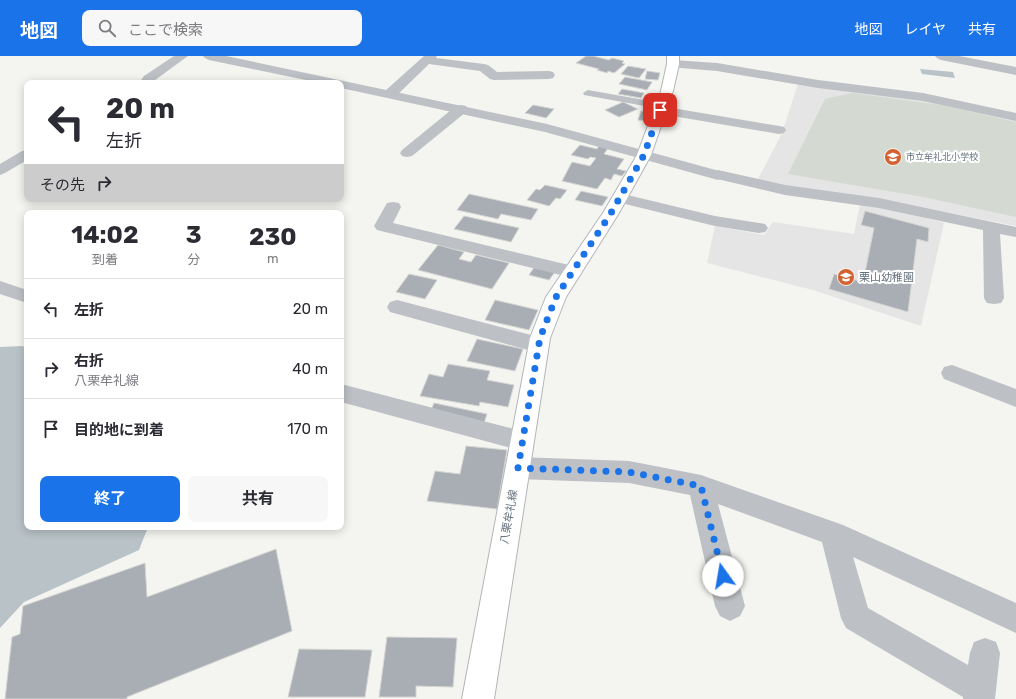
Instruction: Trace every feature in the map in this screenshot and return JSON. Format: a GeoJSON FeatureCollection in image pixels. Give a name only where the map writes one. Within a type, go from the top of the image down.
{"type":"FeatureCollection","features":[{"type":"Feature","properties":{"kind":"main road","name":"八栗牟礼線"},"geometry":{"type":"LineString","coordinates":[[478,699],[539,345],[556,297],[619,198],[644,155],[660,108],[673,60]]}},
{"type":"Feature","properties":{"kind":"street"},"geometry":{"type":"LineString","coordinates":[[147,80],[182,56]]}},
{"type":"Feature","properties":{"kind":"street"},"geometry":{"type":"LineString","coordinates":[[209,56],[318,80]]}},
{"type":"Feature","properties":{"kind":"street"},"geometry":{"type":"LineString","coordinates":[[941,56],[1016,70]]}},
{"type":"Feature","properties":{"kind":"street"},"geometry":{"type":"LineString","coordinates":[[390,94],[429,58],[484,68],[494,76],[549,75]]}},
{"type":"Feature","properties":{"kind":"street"},"geometry":{"type":"LineString","coordinates":[[673,60],[818,84],[924,97],[1016,117]]}},
{"type":"Feature","properties":{"kind":"street"},"geometry":{"type":"LineString","coordinates":[[344,86],[547,128],[718,175],[785,190],[879,203],[1016,232]]}},
{"type":"Feature","properties":{"kind":"street"},"geometry":{"type":"LineString","coordinates":[[660,108],[779,130]]}},
{"type":"Feature","properties":{"kind":"street"},"geometry":{"type":"LineString","coordinates":[[407,153],[462,109]]}},
{"type":"Feature","properties":{"kind":"street"},"geometry":{"type":"LineString","coordinates":[[0,170],[24,156]]}},
{"type":"Feature","properties":{"kind":"street"},"geometry":{"type":"LineString","coordinates":[[619,198],[714,221],[758,228]]}},
{"type":"Feature","properties":{"kind":"street"},"geometry":{"type":"LineString","coordinates":[[393,207],[383,226],[573,272]]}},
{"type":"Feature","properties":{"kind":"street"},"geometry":{"type":"LineString","coordinates":[[991,226],[994,298]]}},
{"type":"Feature","properties":{"kind":"street"},"geometry":{"type":"LineString","coordinates":[[0,287],[24,296]]}},
{"type":"Feature","properties":{"kind":"street"},"geometry":{"type":"LineString","coordinates":[[397,308],[539,345]]}},
{"type":"Feature","properties":{"kind":"street"},"geometry":{"type":"LineString","coordinates":[[952,373],[1016,398]]}},
{"type":"Feature","properties":{"kind":"street"},"geometry":{"type":"LineString","coordinates":[[344,394],[522,441]]}},
{"type":"Feature","properties":{"kind":"street"},"geometry":{"type":"LineString","coordinates":[[518,468],[629,472],[701,486],[833,534],[1016,618]]}},
{"type":"Feature","properties":{"kind":"street"},"geometry":{"type":"LineString","coordinates":[[701,486],[730,606]]}},
{"type":"Feature","properties":{"kind":"street"},"geometry":{"type":"LineString","coordinates":[[833,534],[856,618],[979,694],[985,653]]}},
{"type":"Feature","properties":{"kind":"lane"},"geometry":{"type":"LineString","coordinates":[[588,93],[660,108]]}},
{"type":"Feature","properties":{"kind":"shaded area"},"geometry":{"type":"Polygon","coordinates":[[[920,69],[953,72],[955,78],[922,74],[920,69]]]}},
{"type":"Feature","properties":{"kind":"shaded area","name":"市立牟礼北小学校"},"geometry":{"type":"Polygon","coordinates":[[[798,84],[945,102],[1016,119],[1016,226],[877,198],[757,181],[782,133],[798,84]]]}},
{"type":"Feature","properties":{"kind":"shaded area","name":"市立牟礼北小学校"},"geometry":{"type":"Polygon","coordinates":[[[852,93],[941,105],[1016,122],[1016,217],[923,197],[788,174],[825,99],[852,93]]]}},
{"type":"Feature","properties":{"kind":"shaded area","name":"栗山幼稚園"},"geometry":{"type":"Polygon","coordinates":[[[860,204],[913,214],[944,223],[921,326],[813,290],[707,263],[715,226],[764,235],[773,222],[854,234],[860,204]]]}},
{"type":"Feature","properties":{"kind":"shaded area"},"geometry":{"type":"Polygon","coordinates":[[[0,347],[24,347],[24,530],[147,530],[139,550],[24,602],[0,628],[0,347]]]}},
{"type":"Feature","properties":{"kind":"building"},"geometry":{"type":"Polygon","coordinates":[[[586,56],[609,60],[612,58],[624,61],[622,63],[625,64],[614,73],[608,71],[607,73],[597,70],[599,69],[576,63],[586,56]]]}},
{"type":"Feature","properties":{"kind":"building"},"geometry":{"type":"Polygon","coordinates":[[[628,66],[646,69],[639,78],[621,74],[628,66]]]}},
{"type":"Feature","properties":{"kind":"building"},"geometry":{"type":"Polygon","coordinates":[[[647,71],[660,73],[658,80],[645,79],[647,71]]]}},
{"type":"Feature","properties":{"kind":"building"},"geometry":{"type":"Polygon","coordinates":[[[625,77],[652,82],[647,90],[619,84],[625,77]]]}},
{"type":"Feature","properties":{"kind":"building"},"geometry":{"type":"Polygon","coordinates":[[[622,89],[644,93],[641,98],[618,94],[622,89]]]}},
{"type":"Feature","properties":{"kind":"building"},"geometry":{"type":"Polygon","coordinates":[[[623,102],[638,109],[619,117],[605,110],[623,102]]]}},
{"type":"Feature","properties":{"kind":"building"},"geometry":{"type":"Polygon","coordinates":[[[533,105],[554,109],[546,118],[525,113],[533,105]]]}},
{"type":"Feature","properties":{"kind":"building"},"geometry":{"type":"Polygon","coordinates":[[[641,111],[653,112],[650,121],[638,120],[641,111]]]}},
{"type":"Feature","properties":{"kind":"building"},"geometry":{"type":"Polygon","coordinates":[[[580,145],[597,149],[599,146],[608,148],[604,154],[624,159],[617,169],[626,171],[622,176],[614,174],[611,180],[605,178],[597,189],[562,181],[572,162],[590,166],[596,158],[590,157],[588,159],[571,155],[580,145]]]}},
{"type":"Feature","properties":{"kind":"building"},"geometry":{"type":"Polygon","coordinates":[[[545,185],[567,190],[560,199],[556,198],[549,206],[527,200],[536,189],[540,190],[545,185]]]}},
{"type":"Feature","properties":{"kind":"building"},"geometry":{"type":"Polygon","coordinates":[[[581,191],[608,197],[602,206],[575,200],[581,191]]]}},
{"type":"Feature","properties":{"kind":"building"},"geometry":{"type":"Polygon","coordinates":[[[469,194],[538,209],[531,220],[501,214],[498,219],[457,210],[469,194]]]}},
{"type":"Feature","properties":{"kind":"building"},"geometry":{"type":"Polygon","coordinates":[[[865,211],[929,228],[928,242],[917,239],[908,312],[829,289],[834,274],[863,282],[874,228],[861,225],[865,211]]]}},
{"type":"Feature","properties":{"kind":"building"},"geometry":{"type":"Polygon","coordinates":[[[464,216],[519,228],[511,242],[454,229],[464,216]]]}},
{"type":"Feature","properties":{"kind":"building"},"geometry":{"type":"Polygon","coordinates":[[[438,245],[464,252],[459,259],[471,262],[476,255],[509,263],[492,289],[418,270],[438,245]]]}},
{"type":"Feature","properties":{"kind":"building"},"geometry":{"type":"Polygon","coordinates":[[[535,266],[555,272],[549,280],[529,275],[535,266]]]}},
{"type":"Feature","properties":{"kind":"building"},"geometry":{"type":"Polygon","coordinates":[[[409,274],[437,280],[425,299],[396,292],[409,274]]]}},
{"type":"Feature","properties":{"kind":"building"},"geometry":{"type":"Polygon","coordinates":[[[495,300],[538,310],[529,330],[485,320],[495,300]]]}},
{"type":"Feature","properties":{"kind":"building"},"geometry":{"type":"Polygon","coordinates":[[[477,339],[523,349],[515,371],[467,361],[477,339]]]}},
{"type":"Feature","properties":{"kind":"building"},"geometry":{"type":"Polygon","coordinates":[[[448,364],[490,371],[487,380],[514,385],[508,407],[480,402],[479,406],[420,396],[429,374],[443,377],[448,364]]]}},
{"type":"Feature","properties":{"kind":"building"},"geometry":{"type":"Polygon","coordinates":[[[434,403],[487,414],[483,426],[429,415],[434,403]]]}},
{"type":"Feature","properties":{"kind":"building"},"geometry":{"type":"Polygon","coordinates":[[[466,446],[507,450],[497,509],[427,501],[435,471],[460,474],[466,446]]]}},
{"type":"Feature","properties":{"kind":"building"},"geometry":{"type":"Polygon","coordinates":[[[276,549],[292,631],[127,697],[127,699],[5,699],[12,637],[20,634],[23,606],[145,563],[147,597],[276,549]]]}},
{"type":"Feature","properties":{"kind":"building"},"geometry":{"type":"Polygon","coordinates":[[[387,637],[457,638],[453,687],[416,686],[416,697],[379,697],[387,637]]]}},
{"type":"Feature","properties":{"kind":"building"},"geometry":{"type":"Polygon","coordinates":[[[299,649],[372,650],[365,697],[288,697],[299,649]]]}},
{"type":"Feature","properties":{"kind":"place","name":"市立牟礼北小学校"},"geometry":{"type":"Point","coordinates":[893,157]}},
{"type":"Feature","properties":{"kind":"place","name":"栗山幼稚園"},"geometry":{"type":"Point","coordinates":[846,277]}},
{"type":"Feature","properties":{"kind":"route"},"geometry":{"type":"LineString","coordinates":[[660,110],[644,155],[627,186],[556,297],[540,338],[518,468],[629,472],[701,486],[723,576]]}}]}
